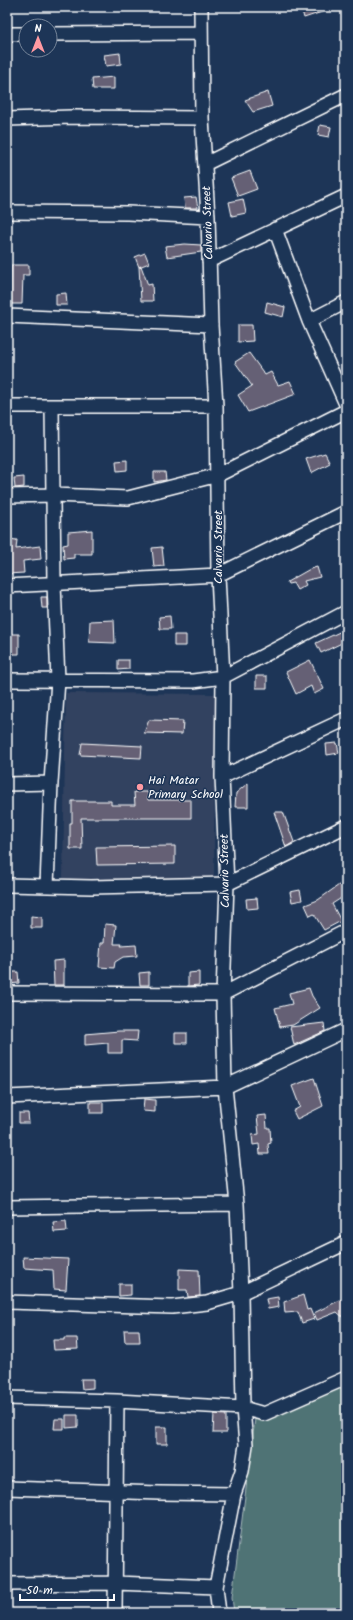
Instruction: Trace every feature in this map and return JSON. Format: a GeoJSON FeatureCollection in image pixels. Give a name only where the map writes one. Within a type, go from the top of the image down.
{"type":"FeatureCollection","features":[{"type":"Feature","properties":{"kind":"street","name":"Calvario Street"},"geometry":{"type":"LineString","coordinates":[[201,7],[200,33],[202,118],[216,406],[218,575],[223,677],[222,777],[227,884],[222,994],[225,1087],[236,1204],[241,1293],[243,1408],[246,1445],[242,1471],[234,1494],[216,1587],[219,1613]]}},
{"type":"Feature","properties":{"kind":"street"},"geometry":{"type":"LineString","coordinates":[[58,34],[200,33]]}},
{"type":"Feature","properties":{"kind":"street"},"geometry":{"type":"LineString","coordinates":[[7,34],[18,34]]}},
{"type":"Feature","properties":{"kind":"street"},"geometry":{"type":"LineString","coordinates":[[205,164],[346,95]]}},
{"type":"Feature","properties":{"kind":"street"},"geometry":{"type":"LineString","coordinates":[[7,119],[72,117],[202,118]]}},
{"type":"Feature","properties":{"kind":"street"},"geometry":{"type":"LineString","coordinates":[[209,261],[346,196]]}},
{"type":"Feature","properties":{"kind":"street"},"geometry":{"type":"LineString","coordinates":[[7,212],[128,213],[208,217]]}},
{"type":"Feature","properties":{"kind":"street"},"geometry":{"type":"LineString","coordinates":[[275,229],[309,321],[346,404]]}},
{"type":"Feature","properties":{"kind":"street"},"geometry":{"type":"LineString","coordinates":[[309,321],[346,302]]}},
{"type":"Feature","properties":{"kind":"street"},"geometry":{"type":"LineString","coordinates":[[7,316],[211,325]]}},
{"type":"Feature","properties":{"kind":"street"},"geometry":{"type":"LineString","coordinates":[[7,406],[216,406]]}},
{"type":"Feature","properties":{"kind":"street"},"geometry":{"type":"LineString","coordinates":[[47,886],[51,783],[58,680],[54,584],[52,406]]}},
{"type":"Feature","properties":{"kind":"street"},"geometry":{"type":"LineString","coordinates":[[7,496],[54,495],[128,498],[218,475],[346,411]]}},
{"type":"Feature","properties":{"kind":"street"},"geometry":{"type":"LineString","coordinates":[[7,586],[218,575],[346,512]]}},
{"type":"Feature","properties":{"kind":"street"},"geometry":{"type":"LineString","coordinates":[[7,680],[193,681],[223,677],[346,612]]}},
{"type":"Feature","properties":{"kind":"street"},"geometry":{"type":"LineString","coordinates":[[222,777],[346,719]]}},
{"type":"Feature","properties":{"kind":"street"},"geometry":{"type":"LineString","coordinates":[[7,784],[51,783]]}},
{"type":"Feature","properties":{"kind":"street"},"geometry":{"type":"LineString","coordinates":[[7,885],[91,887],[227,884],[346,826]]}},
{"type":"Feature","properties":{"kind":"street"},"geometry":{"type":"LineString","coordinates":[[7,993],[222,994],[346,931]]}},
{"type":"Feature","properties":{"kind":"street"},"geometry":{"type":"LineString","coordinates":[[7,1097],[225,1087],[346,1030]]}},
{"type":"Feature","properties":{"kind":"street"},"geometry":{"type":"LineString","coordinates":[[7,1207],[236,1204]]}},
{"type":"Feature","properties":{"kind":"street"},"geometry":{"type":"LineString","coordinates":[[7,1302],[172,1307],[207,1303],[241,1293],[346,1243]]}},
{"type":"Feature","properties":{"kind":"street"},"geometry":{"type":"LineString","coordinates":[[7,1398],[117,1401],[243,1408],[264,1414],[346,1378]]}},
{"type":"Feature","properties":{"kind":"street"},"geometry":{"type":"LineString","coordinates":[[116,1613],[117,1401]]}},
{"type":"Feature","properties":{"kind":"street"},"geometry":{"type":"LineString","coordinates":[[7,1488],[234,1494]]}},
{"type":"Feature","properties":{"kind":"street"},"geometry":{"type":"LineString","coordinates":[[7,1584],[116,1583],[216,1587]]}},
{"type":"Feature","properties":{"kind":"shaded area","name":"Hai Matar Primary School"},"geometry":{"type":"Polygon","coordinates":[[[66,693],[215,694],[214,879],[63,879],[66,693]]]}},
{"type":"Feature","properties":{"kind":"green space"},"geometry":{"type":"Polygon","coordinates":[[[346,1379],[346,1613],[234,1613],[232,1597],[255,1419],[346,1379]]]}},
{"type":"Feature","properties":{"kind":"building"},"geometry":{"type":"Polygon","coordinates":[[[301,7],[330,7],[331,9],[304,18],[301,7]]]}},
{"type":"Feature","properties":{"kind":"building"},"geometry":{"type":"Polygon","coordinates":[[[120,53],[121,64],[106,66],[104,55],[120,53]]]}},
{"type":"Feature","properties":{"kind":"building"},"geometry":{"type":"Polygon","coordinates":[[[114,77],[114,89],[93,89],[92,79],[114,77]]]}},
{"type":"Feature","properties":{"kind":"building"},"geometry":{"type":"Polygon","coordinates":[[[268,92],[272,106],[253,112],[245,100],[268,92]]]}},
{"type":"Feature","properties":{"kind":"building"},"geometry":{"type":"Polygon","coordinates":[[[320,125],[331,127],[329,137],[318,135],[320,125]]]}},
{"type":"Feature","properties":{"kind":"building"},"geometry":{"type":"Polygon","coordinates":[[[250,171],[257,189],[238,196],[231,178],[250,171]]]}},
{"type":"Feature","properties":{"kind":"building"},"geometry":{"type":"Polygon","coordinates":[[[196,197],[198,208],[185,208],[184,198],[196,197]]]}},
{"type":"Feature","properties":{"kind":"building"},"geometry":{"type":"Polygon","coordinates":[[[243,199],[246,213],[232,216],[229,202],[243,199]]]}},
{"type":"Feature","properties":{"kind":"building"},"geometry":{"type":"Polygon","coordinates":[[[185,244],[201,245],[201,252],[167,257],[165,246],[185,244]]]}},
{"type":"Feature","properties":{"kind":"building"},"geometry":{"type":"Polygon","coordinates":[[[145,253],[149,263],[139,267],[135,257],[145,253]]]}},
{"type":"Feature","properties":{"kind":"building"},"geometry":{"type":"Polygon","coordinates":[[[11,265],[29,265],[29,275],[23,275],[22,304],[10,304],[11,265]]]}},
{"type":"Feature","properties":{"kind":"building"},"geometry":{"type":"Polygon","coordinates":[[[141,266],[148,285],[152,284],[153,301],[141,301],[139,267],[141,266]]]}},
{"type":"Feature","properties":{"kind":"building"},"geometry":{"type":"Polygon","coordinates":[[[66,293],[67,305],[56,305],[56,294],[66,293]]]}},
{"type":"Feature","properties":{"kind":"building"},"geometry":{"type":"Polygon","coordinates":[[[267,302],[285,307],[283,317],[265,312],[267,302]]]}},
{"type":"Feature","properties":{"kind":"building"},"geometry":{"type":"Polygon","coordinates":[[[238,325],[252,325],[253,341],[238,342],[238,325]]]}},
{"type":"Feature","properties":{"kind":"building"},"geometry":{"type":"Polygon","coordinates":[[[249,353],[265,375],[271,372],[278,385],[290,381],[296,394],[248,412],[238,395],[252,386],[235,362],[249,353]]]}},
{"type":"Feature","properties":{"kind":"building"},"geometry":{"type":"Polygon","coordinates":[[[325,453],[330,463],[311,473],[306,459],[325,453]]]}},
{"type":"Feature","properties":{"kind":"building"},"geometry":{"type":"Polygon","coordinates":[[[127,460],[127,470],[117,471],[116,461],[127,460]]]}},
{"type":"Feature","properties":{"kind":"building"},"geometry":{"type":"Polygon","coordinates":[[[154,472],[165,472],[166,480],[154,482],[154,472]]]}},
{"type":"Feature","properties":{"kind":"building"},"geometry":{"type":"Polygon","coordinates":[[[24,477],[24,487],[15,488],[14,478],[24,477]]]}},
{"type":"Feature","properties":{"kind":"building"},"geometry":{"type":"Polygon","coordinates":[[[92,530],[92,554],[74,554],[74,558],[64,559],[63,545],[68,544],[68,532],[92,530]]]}},
{"type":"Feature","properties":{"kind":"building"},"geometry":{"type":"Polygon","coordinates":[[[7,539],[17,540],[16,549],[40,546],[41,559],[23,561],[24,573],[7,574],[7,539]]]}},
{"type":"Feature","properties":{"kind":"building"},"geometry":{"type":"Polygon","coordinates":[[[162,547],[164,566],[154,567],[152,548],[162,547]]]}},
{"type":"Feature","properties":{"kind":"building"},"geometry":{"type":"Polygon","coordinates":[[[317,567],[320,577],[304,581],[306,585],[297,590],[293,583],[288,584],[287,582],[310,569],[317,567]]]}},
{"type":"Feature","properties":{"kind":"building"},"geometry":{"type":"Polygon","coordinates":[[[41,597],[47,597],[47,608],[42,608],[41,597]]]}},
{"type":"Feature","properties":{"kind":"building"},"geometry":{"type":"Polygon","coordinates":[[[170,616],[171,629],[160,629],[159,617],[170,616]]]}},
{"type":"Feature","properties":{"kind":"building"},"geometry":{"type":"Polygon","coordinates":[[[114,620],[115,643],[89,642],[90,621],[114,620]]]}},
{"type":"Feature","properties":{"kind":"building"},"geometry":{"type":"Polygon","coordinates":[[[346,629],[346,641],[321,653],[316,643],[346,629]]]}},
{"type":"Feature","properties":{"kind":"building"},"geometry":{"type":"Polygon","coordinates":[[[7,634],[19,634],[19,654],[7,654],[7,634]]]}},
{"type":"Feature","properties":{"kind":"building"},"geometry":{"type":"Polygon","coordinates":[[[174,635],[186,635],[186,646],[174,646],[174,635]]]}},
{"type":"Feature","properties":{"kind":"building"},"geometry":{"type":"Polygon","coordinates":[[[118,660],[129,660],[129,669],[118,670],[118,660]]]}},
{"type":"Feature","properties":{"kind":"building"},"geometry":{"type":"Polygon","coordinates":[[[310,660],[324,689],[314,694],[311,686],[296,694],[286,672],[310,660]]]}},
{"type":"Feature","properties":{"kind":"building"},"geometry":{"type":"Polygon","coordinates":[[[256,676],[267,676],[267,688],[256,688],[256,676]]]}},
{"type":"Feature","properties":{"kind":"building"},"geometry":{"type":"Polygon","coordinates":[[[149,720],[183,721],[182,734],[144,733],[149,720]]]}},
{"type":"Feature","properties":{"kind":"building"},"geometry":{"type":"Polygon","coordinates":[[[82,743],[142,746],[141,758],[80,755],[82,743]]]}},
{"type":"Feature","properties":{"kind":"building"},"geometry":{"type":"Polygon","coordinates":[[[337,743],[339,753],[327,755],[326,744],[337,743]]]}},
{"type":"Feature","properties":{"kind":"building"},"geometry":{"type":"Polygon","coordinates":[[[248,783],[248,807],[235,807],[236,793],[248,783]]]}},
{"type":"Feature","properties":{"kind":"building"},"geometry":{"type":"Polygon","coordinates":[[[134,792],[148,792],[148,800],[191,800],[191,818],[81,818],[82,849],[70,849],[72,801],[111,801],[111,805],[135,805],[134,792]]]}},
{"type":"Feature","properties":{"kind":"building"},"geometry":{"type":"Polygon","coordinates":[[[274,812],[283,812],[294,842],[286,847],[274,812]]]}},
{"type":"Feature","properties":{"kind":"building"},"geometry":{"type":"Polygon","coordinates":[[[175,846],[175,864],[97,865],[96,847],[175,846]]]}},
{"type":"Feature","properties":{"kind":"building"},"geometry":{"type":"Polygon","coordinates":[[[346,880],[346,895],[332,904],[341,921],[324,930],[314,914],[310,916],[305,905],[318,900],[346,880]]]}},
{"type":"Feature","properties":{"kind":"building"},"geometry":{"type":"Polygon","coordinates":[[[300,890],[302,900],[292,902],[290,892],[300,890]]]}},
{"type":"Feature","properties":{"kind":"building"},"geometry":{"type":"Polygon","coordinates":[[[257,898],[258,908],[247,909],[246,899],[257,898]]]}},
{"type":"Feature","properties":{"kind":"building"},"geometry":{"type":"Polygon","coordinates":[[[31,916],[42,917],[42,928],[31,928],[31,916]]]}},
{"type":"Feature","properties":{"kind":"building"},"geometry":{"type":"Polygon","coordinates":[[[105,924],[116,925],[114,944],[122,944],[121,946],[136,945],[137,956],[123,957],[115,962],[114,968],[99,967],[101,943],[104,943],[105,924]]]}},
{"type":"Feature","properties":{"kind":"building"},"geometry":{"type":"Polygon","coordinates":[[[64,960],[64,985],[54,985],[53,961],[64,960]]]}},
{"type":"Feature","properties":{"kind":"building"},"geometry":{"type":"Polygon","coordinates":[[[7,972],[18,972],[19,983],[8,984],[7,972]]]}},
{"type":"Feature","properties":{"kind":"building"},"geometry":{"type":"Polygon","coordinates":[[[149,972],[149,985],[140,985],[139,973],[149,972]]]}},
{"type":"Feature","properties":{"kind":"building"},"geometry":{"type":"Polygon","coordinates":[[[199,972],[199,985],[188,986],[188,973],[199,972]]]}},
{"type":"Feature","properties":{"kind":"building"},"geometry":{"type":"Polygon","coordinates":[[[309,988],[312,996],[320,1008],[293,1025],[280,1027],[275,1008],[292,1004],[289,993],[309,988]]]}},
{"type":"Feature","properties":{"kind":"building"},"geometry":{"type":"Polygon","coordinates":[[[324,1023],[325,1031],[294,1045],[290,1027],[324,1023]]]}},
{"type":"Feature","properties":{"kind":"building"},"geometry":{"type":"Polygon","coordinates":[[[138,1031],[137,1041],[122,1040],[122,1053],[108,1053],[108,1043],[85,1045],[85,1034],[138,1031]]]}},
{"type":"Feature","properties":{"kind":"building"},"geometry":{"type":"Polygon","coordinates":[[[175,1033],[187,1033],[187,1043],[175,1043],[175,1033]]]}},
{"type":"Feature","properties":{"kind":"building"},"geometry":{"type":"Polygon","coordinates":[[[314,1078],[323,1106],[297,1119],[293,1111],[300,1107],[292,1086],[314,1078]]]}},
{"type":"Feature","properties":{"kind":"building"},"geometry":{"type":"Polygon","coordinates":[[[144,1099],[155,1100],[155,1112],[143,1111],[144,1099]]]}},
{"type":"Feature","properties":{"kind":"building"},"geometry":{"type":"Polygon","coordinates":[[[90,1102],[103,1102],[103,1113],[90,1113],[90,1102]]]}},
{"type":"Feature","properties":{"kind":"building"},"geometry":{"type":"Polygon","coordinates":[[[19,1113],[28,1113],[29,1123],[19,1123],[19,1113]]]}},
{"type":"Feature","properties":{"kind":"building"},"geometry":{"type":"Polygon","coordinates":[[[266,1115],[267,1128],[270,1128],[271,1143],[268,1144],[269,1154],[260,1154],[259,1144],[253,1145],[252,1135],[259,1134],[257,1116],[266,1115]]]}},
{"type":"Feature","properties":{"kind":"building"},"geometry":{"type":"Polygon","coordinates":[[[66,1221],[67,1231],[54,1232],[53,1222],[66,1221]]]}},
{"type":"Feature","properties":{"kind":"building"},"geometry":{"type":"Polygon","coordinates":[[[23,1257],[68,1259],[66,1290],[54,1289],[53,1270],[24,1268],[23,1257]]]}},
{"type":"Feature","properties":{"kind":"building"},"geometry":{"type":"Polygon","coordinates":[[[179,1269],[199,1270],[200,1296],[188,1297],[187,1290],[179,1290],[179,1269]]]}},
{"type":"Feature","properties":{"kind":"building"},"geometry":{"type":"Polygon","coordinates":[[[119,1284],[131,1284],[131,1295],[119,1296],[119,1284]]]}},
{"type":"Feature","properties":{"kind":"building"},"geometry":{"type":"Polygon","coordinates":[[[303,1295],[307,1310],[310,1309],[314,1319],[302,1323],[298,1312],[285,1313],[284,1302],[303,1295]]]}},
{"type":"Feature","properties":{"kind":"building"},"geometry":{"type":"Polygon","coordinates":[[[278,1297],[279,1307],[268,1309],[266,1299],[278,1297]]]}},
{"type":"Feature","properties":{"kind":"building"},"geometry":{"type":"Polygon","coordinates":[[[346,1297],[346,1320],[337,1312],[317,1320],[314,1313],[346,1297]]]}},
{"type":"Feature","properties":{"kind":"building"},"geometry":{"type":"Polygon","coordinates":[[[124,1330],[139,1330],[140,1342],[125,1342],[124,1330]]]}},
{"type":"Feature","properties":{"kind":"building"},"geometry":{"type":"Polygon","coordinates":[[[64,1338],[77,1338],[78,1349],[54,1350],[53,1340],[64,1340],[64,1338]]]}},
{"type":"Feature","properties":{"kind":"building"},"geometry":{"type":"Polygon","coordinates":[[[81,1379],[93,1379],[93,1388],[82,1389],[81,1379]]]}},
{"type":"Feature","properties":{"kind":"building"},"geometry":{"type":"Polygon","coordinates":[[[214,1414],[226,1415],[226,1433],[213,1433],[214,1414]]]}},
{"type":"Feature","properties":{"kind":"building"},"geometry":{"type":"Polygon","coordinates":[[[66,1415],[78,1415],[78,1427],[66,1428],[66,1415]]]}},
{"type":"Feature","properties":{"kind":"building"},"geometry":{"type":"Polygon","coordinates":[[[55,1419],[64,1419],[64,1429],[54,1429],[55,1419]]]}},
{"type":"Feature","properties":{"kind":"building"},"geometry":{"type":"Polygon","coordinates":[[[156,1427],[167,1427],[167,1444],[156,1444],[156,1427]]]}},
{"type":"Feature","properties":{"kind":"place","name":"Hai Matar Primary School"},"geometry":{"type":"Point","coordinates":[140,787]}}]}
